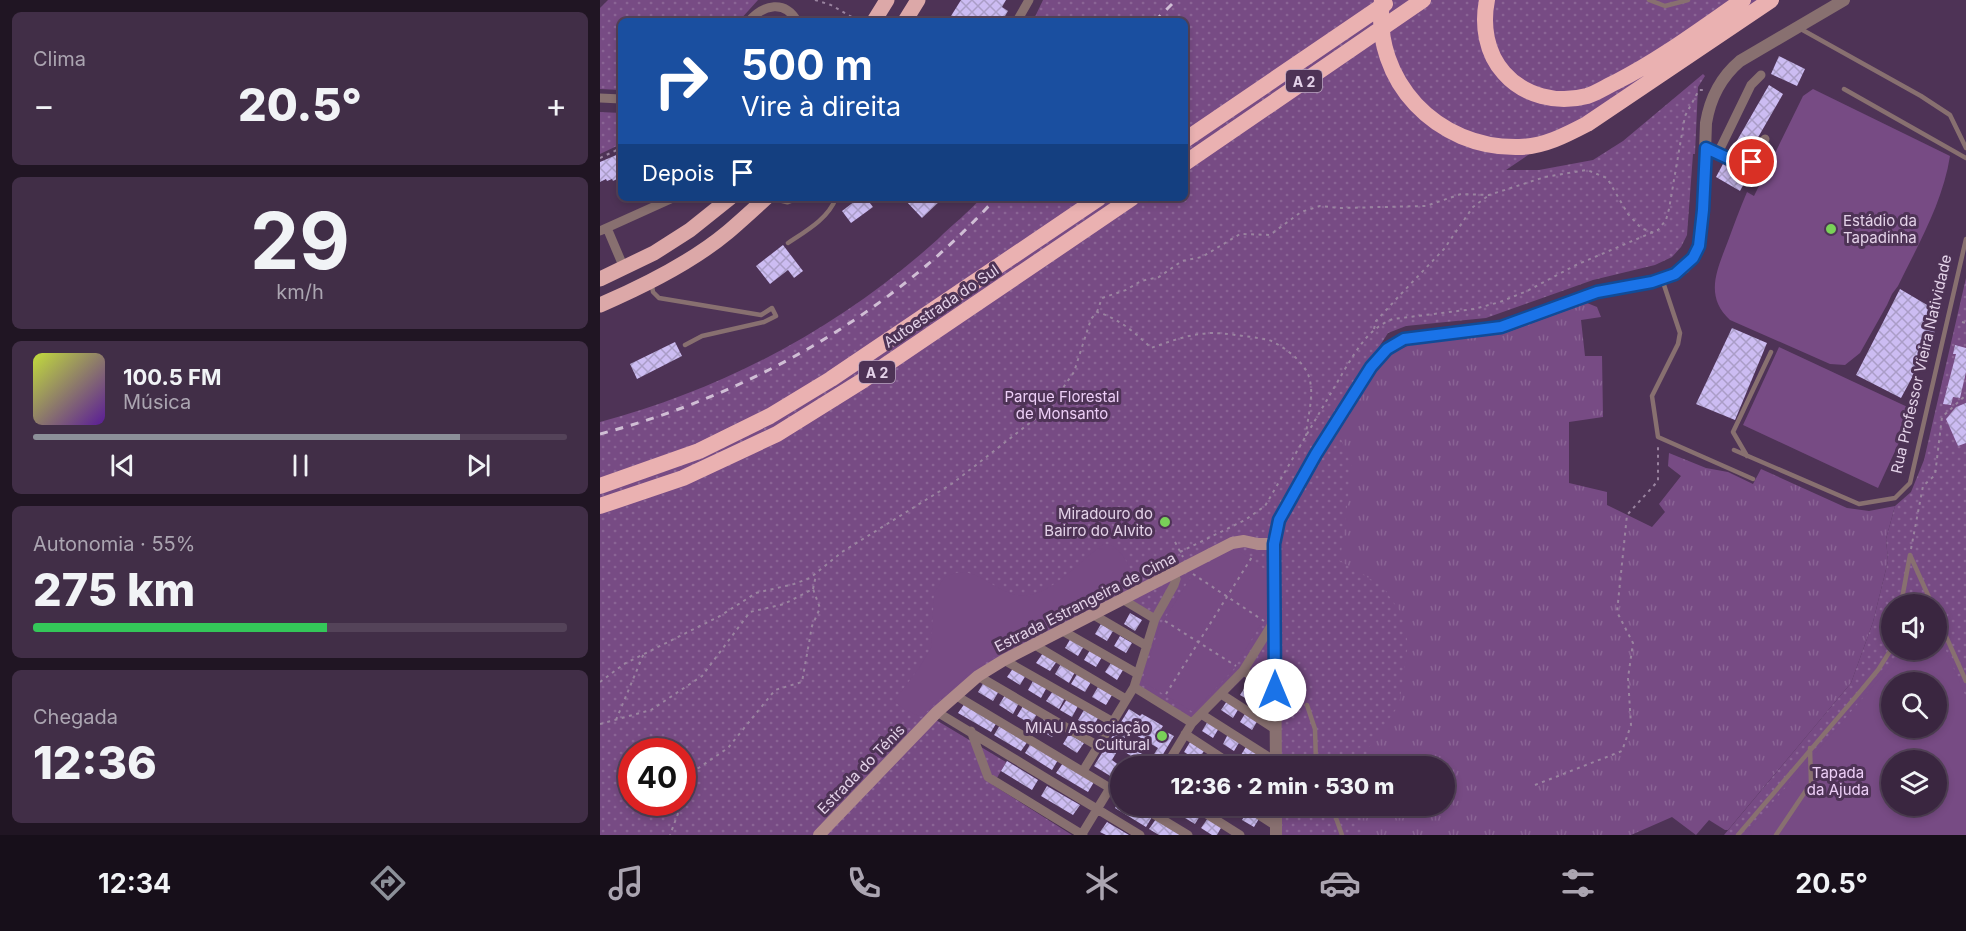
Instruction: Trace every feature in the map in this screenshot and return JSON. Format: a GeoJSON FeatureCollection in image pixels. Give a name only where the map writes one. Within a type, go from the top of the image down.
{"type":"FeatureCollection","features":[{"type":"Feature","properties":{"kind":"highway"},"geometry":{"type":"LineString","coordinates":[[876,18],[887,0]]}},
{"type":"Feature","properties":{"kind":"highway"},"geometry":{"type":"LineString","coordinates":[[907,18],[918,0]]}},
{"type":"Feature","properties":{"kind":"highway"},"geometry":{"type":"LineString","coordinates":[[1382,0],[1380,15],[1382,38],[1388,63],[1400,86],[1413,101],[1430,119],[1452,132],[1477,142],[1520,147],[1561,138],[1587,124],[1771,0]]}},
{"type":"Feature","properties":{"kind":"highway","name":"A 2"},"geometry":{"type":"LineString","coordinates":[[1188,138],[1391,0]]}},
{"type":"Feature","properties":{"kind":"highway","name":"A 2"},"geometry":{"type":"LineString","coordinates":[[1188,161],[1423,0]]}},
{"type":"Feature","properties":{"kind":"highway"},"geometry":{"type":"LineString","coordinates":[[1487,0],[1484,15],[1486,39],[1497,66],[1512,82],[1533,95],[1561,99],[1588,96],[1624,78],[1664,54],[1743,0]]}},
{"type":"Feature","properties":{"kind":"highway"},"geometry":{"type":"LineString","coordinates":[[600,279],[654,253],[690,230],[726,201]]}},
{"type":"Feature","properties":{"kind":"highway"},"geometry":{"type":"LineString","coordinates":[[600,305],[681,264],[727,233],[763,201]]}},
{"type":"Feature","properties":{"kind":"highway","name":"Autoestrada do Sul"},"geometry":{"type":"LineString","coordinates":[[600,486],[699,451],[770,416],[840,373],[1095,201]]}},
{"type":"Feature","properties":{"kind":"highway","name":"Autoestrada do Sul"},"geometry":{"type":"LineString","coordinates":[[600,506],[691,474],[784,430],[855,386],[1128,201]]}},
{"type":"Feature","properties":{"kind":"main road","name":"Estrada Estrangeira de Cima"},"geometry":{"type":"LineString","coordinates":[[925,724],[978,676],[1033,644],[1236,541],[1274,544]]}},
{"type":"Feature","properties":{"kind":"main road","name":"Estrada do Ténis"},"geometry":{"type":"LineString","coordinates":[[819,835],[925,724]]}},
{"type":"Feature","properties":{"kind":"street"},"geometry":{"type":"LineString","coordinates":[[1019,18],[1029,0]]}},
{"type":"Feature","properties":{"kind":"street"},"geometry":{"type":"LineString","coordinates":[[1275,756],[1274,544],[1282,513],[1371,367],[1395,344],[1416,337],[1501,327],[1597,292],[1662,279],[1684,268],[1693,258],[1699,246],[1708,110],[1718,89],[1727,75],[1740,62],[1844,0]]}},
{"type":"Feature","properties":{"kind":"street"},"geometry":{"type":"LineString","coordinates":[[752,18],[766,6],[783,6],[793,13],[796,18]]}},
{"type":"Feature","properties":{"kind":"street"},"geometry":{"type":"LineString","coordinates":[[1718,153],[1751,84],[1761,75]]}},
{"type":"Feature","properties":{"kind":"street"},"geometry":{"type":"LineString","coordinates":[[600,98],[618,99]]}},
{"type":"Feature","properties":{"kind":"street"},"geometry":{"type":"LineString","coordinates":[[1706,148],[1747,166],[1752,162],[1765,140]]}},
{"type":"Feature","properties":{"kind":"street"},"geometry":{"type":"LineString","coordinates":[[624,268],[603,230],[666,201]]}},
{"type":"Feature","properties":{"kind":"street"},"geometry":{"type":"LineString","coordinates":[[1083,771],[1134,687],[1147,646],[1174,585],[1176,579],[1174,572]]}},
{"type":"Feature","properties":{"kind":"street"},"geometry":{"type":"LineString","coordinates":[[1122,599],[1159,619]]}},
{"type":"Feature","properties":{"kind":"street"},"geometry":{"type":"LineString","coordinates":[[1092,614],[1147,646]]}},
{"type":"Feature","properties":{"kind":"street"},"geometry":{"type":"LineString","coordinates":[[1172,756],[1192,723],[1243,671],[1273,625]]}},
{"type":"Feature","properties":{"kind":"street"},"geometry":{"type":"LineString","coordinates":[[1061,630],[1138,674]]}},
{"type":"Feature","properties":{"kind":"street"},"geometry":{"type":"LineString","coordinates":[[1033,644],[1126,699]]}},
{"type":"Feature","properties":{"kind":"street"},"geometry":{"type":"LineString","coordinates":[[1004,660],[1113,722]]}},
{"type":"Feature","properties":{"kind":"street"},"geometry":{"type":"LineString","coordinates":[[1243,671],[1275,690]]}},
{"type":"Feature","properties":{"kind":"street"},"geometry":{"type":"LineString","coordinates":[[978,676],[1098,746]]}},
{"type":"Feature","properties":{"kind":"street"},"geometry":{"type":"LineString","coordinates":[[1134,687],[1192,723]]}},
{"type":"Feature","properties":{"kind":"street"},"geometry":{"type":"LineString","coordinates":[[1221,694],[1275,729]]}},
{"type":"Feature","properties":{"kind":"street"},"geometry":{"type":"LineString","coordinates":[[955,695],[1110,788],[1083,835],[988,777],[971,731]]}},
{"type":"Feature","properties":{"kind":"street"},"geometry":{"type":"LineString","coordinates":[[937,712],[1140,835]]}},
{"type":"Feature","properties":{"kind":"street"},"geometry":{"type":"LineString","coordinates":[[1202,714],[1263,756]]}},
{"type":"Feature","properties":{"kind":"street"},"geometry":{"type":"LineString","coordinates":[[1185,735],[1218,756]]}},
{"type":"Feature","properties":{"kind":"street"},"geometry":{"type":"LineString","coordinates":[[1157,816],[1188,835]]}},
{"type":"Feature","properties":{"kind":"street"},"geometry":{"type":"LineString","coordinates":[[1210,816],[1240,835]]}},
{"type":"Feature","properties":{"kind":"street"},"geometry":{"type":"LineString","coordinates":[[1257,816],[1276,831]]}},
{"type":"Feature","properties":{"kind":"lane"},"geometry":{"type":"LineString","coordinates":[[1649,0],[1665,6],[1688,0]]}},
{"type":"Feature","properties":{"kind":"lane"},"geometry":{"type":"LineString","coordinates":[[1798,27],[1921,96],[1950,115],[1966,148]]}},
{"type":"Feature","properties":{"kind":"lane"},"geometry":{"type":"LineString","coordinates":[[1844,89],[1966,158]]}},
{"type":"Feature","properties":{"kind":"lane"},"geometry":{"type":"LineString","coordinates":[[788,243],[815,225],[835,201]]}},
{"type":"Feature","properties":{"kind":"lane","name":"Rua Professor Vieira Natividade"},"geometry":{"type":"LineString","coordinates":[[1734,450],[1859,504],[1895,498],[1910,483],[1966,239]]}},
{"type":"Feature","properties":{"kind":"lane"},"geometry":{"type":"LineString","coordinates":[[657,277],[652,288],[659,298],[760,315],[772,308],[777,316],[764,322],[702,336],[685,345]]}},
{"type":"Feature","properties":{"kind":"lane"},"geometry":{"type":"LineString","coordinates":[[1662,279],[1680,333],[1678,344],[1652,396],[1658,437],[1753,479]]}},
{"type":"Feature","properties":{"kind":"lane"},"geometry":{"type":"LineString","coordinates":[[1748,456],[1733,432],[1771,352]]}},
{"type":"Feature","properties":{"kind":"lane"},"geometry":{"type":"LineString","coordinates":[[1903,594],[1910,555]]}},
{"type":"Feature","properties":{"kind":"lane"},"geometry":{"type":"LineString","coordinates":[[1910,555],[1928,594]]}},
{"type":"Feature","properties":{"kind":"lane"},"geometry":{"type":"LineString","coordinates":[[1947,639],[1966,681]]}},
{"type":"Feature","properties":{"kind":"lane"},"geometry":{"type":"LineString","coordinates":[[1739,835],[1884,660]]}},
{"type":"Feature","properties":{"kind":"lane"},"geometry":{"type":"LineString","coordinates":[[1307,705],[1315,729],[1316,756]]}},
{"type":"Feature","properties":{"kind":"lane"},"geometry":{"type":"LineString","coordinates":[[1776,835],[1811,783],[1810,748]]}},
{"type":"Feature","properties":{"kind":"lane"},"geometry":{"type":"LineString","coordinates":[[1336,816],[1342,835]]}},
{"type":"Feature","properties":{"kind":"path"},"geometry":{"type":"LineString","coordinates":[[815,0],[831,5],[854,18]]}},
{"type":"Feature","properties":{"kind":"path"},"geometry":{"type":"LineString","coordinates":[[600,158],[618,149]]}},
{"type":"Feature","properties":{"kind":"path"},"geometry":{"type":"LineString","coordinates":[[1374,328],[1376,321],[1444,249],[1473,207],[1489,195],[1545,177],[1587,170],[1607,178],[1628,214],[1641,228],[1654,233]]}},
{"type":"Feature","properties":{"kind":"path"},"geometry":{"type":"LineString","coordinates":[[600,682],[624,664],[720,616],[756,593],[794,584],[816,573],[842,552],[953,483],[1040,415],[1056,398],[1074,372],[1091,319],[1097,312],[1102,298],[1126,290],[1142,281],[1159,277],[1182,261],[1202,256],[1240,234],[1270,235],[1301,212],[1320,206],[1339,208],[1426,206],[1461,194],[1489,195]]}},
{"type":"Feature","properties":{"kind":"path"},"geometry":{"type":"LineString","coordinates":[[1097,312],[1107,315],[1135,333],[1151,348],[1175,339],[1215,333],[1267,340],[1284,349],[1303,366],[1310,379],[1310,406],[1306,436]]}},
{"type":"Feature","properties":{"kind":"path"},"geometry":{"type":"LineString","coordinates":[[1910,555],[1923,486],[1935,475],[1942,417],[1966,396]]}},
{"type":"Feature","properties":{"kind":"path"},"geometry":{"type":"LineString","coordinates":[[1535,785],[1622,751],[1631,725],[1628,678],[1633,643],[1617,612],[1627,515],[1658,481],[1658,437]]}},
{"type":"Feature","properties":{"kind":"path"},"geometry":{"type":"LineString","coordinates":[[1175,542],[1180,552]]}},
{"type":"Feature","properties":{"kind":"path"},"geometry":{"type":"LineString","coordinates":[[1160,703],[1252,557]]}},
{"type":"Feature","properties":{"kind":"path"},"geometry":{"type":"LineString","coordinates":[[670,835],[694,771],[728,748],[775,690],[802,682],[812,626],[820,608],[813,590],[816,573]]}},
{"type":"Feature","properties":{"kind":"path"},"geometry":{"type":"LineString","coordinates":[[1192,573],[1273,625]]}},
{"type":"Feature","properties":{"kind":"path"},"geometry":{"type":"LineString","coordinates":[[600,724],[651,710],[702,676],[750,612],[784,604],[813,590]]}},
{"type":"Feature","properties":{"kind":"path"},"geometry":{"type":"LineString","coordinates":[[1159,619],[1243,671]]}},
{"type":"Feature","properties":{"kind":"path"},"geometry":{"type":"LineString","coordinates":[[616,720],[644,653]]}},
{"type":"Feature","properties":{"kind":"green space"},"geometry":{"type":"Polygon","coordinates":[[[608,0],[758,0],[742,18],[618,18],[618,90],[600,89],[600,8],[608,0]]]}},
{"type":"Feature","properties":{"kind":"green space","name":"Parque Florestal de Monsanto"},"geometry":{"type":"Polygon","coordinates":[[[1043,0],[1758,0],[1506,170],[1539,170],[1593,160],[1623,141],[1703,74],[1705,76],[1698,87],[1695,154],[1693,154],[1687,235],[1681,247],[1672,257],[1655,265],[1593,280],[1486,318],[1406,326],[1388,333],[1333,419],[1352,467],[1340,561],[1382,586],[1402,614],[1408,644],[1399,705],[1368,749],[1367,756],[1279,756],[1279,692],[1248,673],[1195,725],[1134,688],[1158,618],[1129,601],[983,675],[931,717],[1006,762],[993,785],[1072,835],[600,835],[600,422],[692,392],[780,351],[862,300],[938,239],[978,201],[1188,201],[1188,18],[1034,18],[1043,0]]]}},
{"type":"Feature","properties":{"kind":"green space"},"geometry":{"type":"Polygon","coordinates":[[[1813,89],[1950,156],[1936,207],[1898,286],[1860,353],[1845,365],[1830,364],[1730,320],[1717,302],[1715,292],[1720,262],[1747,192],[1754,196],[1803,96],[1813,89]]]}},
{"type":"Feature","properties":{"kind":"green space"},"geometry":{"type":"Polygon","coordinates":[[[600,112],[618,113],[618,145],[600,154],[600,112]]]}},
{"type":"Feature","properties":{"kind":"green space","name":"Tapada da Ajuda"},"geometry":{"type":"Polygon","coordinates":[[[1966,278],[1966,835],[1724,835],[1851,683],[1873,622],[1888,561],[1886,539],[1895,506],[1911,492],[1924,460],[1966,278]]]}},
{"type":"Feature","properties":{"kind":"green space"},"geometry":{"type":"Polygon","coordinates":[[[1587,303],[1597,307],[1601,317],[1581,320],[1585,356],[1602,356],[1603,417],[1569,422],[1569,483],[1607,492],[1607,505],[1652,527],[1665,512],[1659,504],[1681,476],[1668,466],[1669,453],[1706,468],[1728,472],[1753,484],[1761,469],[1847,508],[1869,511],[1895,506],[1886,539],[1888,561],[1873,622],[1851,683],[1728,830],[1709,820],[1696,835],[1672,817],[1631,835],[1362,835],[1355,821],[1355,816],[1455,816],[1455,756],[1359,756],[1296,503],[1370,378],[1389,354],[1414,343],[1505,333],[1587,303]]]}},
{"type":"Feature","properties":{"kind":"green space"},"geometry":{"type":"Polygon","coordinates":[[[1779,347],[1914,410],[1878,488],[1743,425],[1779,347]]]}},
{"type":"Feature","properties":{"kind":"green space"},"geometry":{"type":"Polygon","coordinates":[[[1104,544],[1117,549],[1128,565],[1130,577],[1121,588],[1123,592],[1095,604],[998,655],[969,673],[921,717],[894,701],[931,648],[934,593],[945,577],[963,572],[978,577],[1008,593],[1023,596],[1034,594],[1056,583],[1104,544]]]}},
{"type":"Feature","properties":{"kind":"green space"},"geometry":{"type":"Polygon","coordinates":[[[1235,548],[1267,571],[1267,614],[1233,670],[1193,712],[1142,681],[1159,628],[1196,569],[1235,548]]]}},
{"type":"Feature","properties":{"kind":"green space"},"geometry":{"type":"Polygon","coordinates":[[[1947,653],[1966,697],[1966,835],[1752,835],[1749,830],[1881,677],[1881,738],[1947,738],[1947,672],[1885,672],[1896,660],[1947,660],[1947,653]]]}},
{"type":"Feature","properties":{"kind":"green space"},"geometry":{"type":"Polygon","coordinates":[[[1279,816],[1361,816],[1360,829],[1363,835],[1279,835],[1279,816]]]}},
{"type":"Feature","properties":{"kind":"building"},"geometry":{"type":"Polygon","coordinates":[[[961,0],[1006,0],[1002,7],[1008,11],[1004,18],[954,18],[951,16],[961,0]]]}},
{"type":"Feature","properties":{"kind":"building"},"geometry":{"type":"Polygon","coordinates":[[[1779,56],[1805,69],[1797,86],[1771,74],[1779,56]]]}},
{"type":"Feature","properties":{"kind":"building"},"geometry":{"type":"Polygon","coordinates":[[[1769,85],[1783,94],[1745,160],[1731,151],[1769,85]]]}},
{"type":"Feature","properties":{"kind":"building"},"geometry":{"type":"Polygon","coordinates":[[[618,154],[618,178],[600,182],[600,162],[618,154]]]}},
{"type":"Feature","properties":{"kind":"building"},"geometry":{"type":"Polygon","coordinates":[[[1723,164],[1747,178],[1740,191],[1716,177],[1723,164]]]}},
{"type":"Feature","properties":{"kind":"building"},"geometry":{"type":"Polygon","coordinates":[[[855,201],[868,201],[873,207],[851,223],[842,211],[855,201]]]}},
{"type":"Feature","properties":{"kind":"building"},"geometry":{"type":"Polygon","coordinates":[[[906,201],[940,201],[922,218],[906,201]]]}},
{"type":"Feature","properties":{"kind":"building"},"geometry":{"type":"Polygon","coordinates":[[[783,245],[803,271],[794,278],[788,270],[770,284],[756,266],[783,245]]]}},
{"type":"Feature","properties":{"kind":"building"},"geometry":{"type":"Polygon","coordinates":[[[1900,289],[1939,312],[1933,339],[1901,398],[1856,375],[1900,289]]]}},
{"type":"Feature","properties":{"kind":"building"},"geometry":{"type":"Polygon","coordinates":[[[1732,328],[1767,343],[1735,420],[1696,404],[1732,328]]]}},
{"type":"Feature","properties":{"kind":"building"},"geometry":{"type":"Polygon","coordinates":[[[675,342],[682,356],[637,379],[630,364],[675,342]]]}},
{"type":"Feature","properties":{"kind":"building"},"geometry":{"type":"Polygon","coordinates":[[[1955,345],[1966,348],[1966,372],[1960,398],[1953,397],[1951,405],[1943,404],[1956,354],[1953,354],[1955,345]]]}},
{"type":"Feature","properties":{"kind":"building"},"geometry":{"type":"Polygon","coordinates":[[[1966,403],[1966,443],[1958,446],[1946,419],[1956,407],[1966,403]]]}},
{"type":"Feature","properties":{"kind":"building"},"geometry":{"type":"Polygon","coordinates":[[[1130,613],[1142,620],[1135,631],[1124,624],[1130,613]]]}},
{"type":"Feature","properties":{"kind":"building"},"geometry":{"type":"Polygon","coordinates":[[[1101,624],[1113,631],[1107,641],[1095,634],[1101,624]]]}},
{"type":"Feature","properties":{"kind":"building"},"geometry":{"type":"Polygon","coordinates":[[[1120,636],[1132,643],[1126,653],[1114,646],[1120,636]]]}},
{"type":"Feature","properties":{"kind":"building"},"geometry":{"type":"Polygon","coordinates":[[[1071,638],[1084,646],[1078,656],[1065,648],[1071,638]]]}},
{"type":"Feature","properties":{"kind":"building"},"geometry":{"type":"Polygon","coordinates":[[[1090,650],[1102,657],[1096,667],[1084,660],[1090,650]]]}},
{"type":"Feature","properties":{"kind":"building"},"geometry":{"type":"Polygon","coordinates":[[[1043,653],[1057,661],[1050,671],[1036,663],[1043,653]]]}},
{"type":"Feature","properties":{"kind":"building"},"geometry":{"type":"Polygon","coordinates":[[[1111,663],[1123,670],[1117,680],[1105,672],[1111,663]]]}},
{"type":"Feature","properties":{"kind":"building"},"geometry":{"type":"Polygon","coordinates":[[[1061,664],[1075,672],[1069,683],[1055,674],[1061,664]]]}},
{"type":"Feature","properties":{"kind":"building"},"geometry":{"type":"Polygon","coordinates":[[[1014,667],[1026,675],[1020,685],[1007,677],[1014,667]]]}},
{"type":"Feature","properties":{"kind":"building"},"geometry":{"type":"Polygon","coordinates":[[[1077,674],[1091,682],[1085,692],[1071,684],[1077,674]]]}},
{"type":"Feature","properties":{"kind":"building"},"geometry":{"type":"Polygon","coordinates":[[[1034,679],[1047,687],[1041,698],[1028,690],[1034,679]]]}},
{"type":"Feature","properties":{"kind":"building"},"geometry":{"type":"Polygon","coordinates":[[[984,682],[999,691],[993,701],[978,692],[984,682]]]}},
{"type":"Feature","properties":{"kind":"building"},"geometry":{"type":"Polygon","coordinates":[[[1247,684],[1258,692],[1252,702],[1240,695],[1247,684]]]}},
{"type":"Feature","properties":{"kind":"building"},"geometry":{"type":"Polygon","coordinates":[[[1098,687],[1112,695],[1106,705],[1092,697],[1098,687]]]}},
{"type":"Feature","properties":{"kind":"building"},"geometry":{"type":"Polygon","coordinates":[[[1053,691],[1065,698],[1059,709],[1046,701],[1053,691]]]}},
{"type":"Feature","properties":{"kind":"building"},"geometry":{"type":"Polygon","coordinates":[[[1005,695],[1019,703],[1013,714],[999,705],[1005,695]]]}},
{"type":"Feature","properties":{"kind":"building"},"geometry":{"type":"Polygon","coordinates":[[[1067,699],[1078,706],[1072,717],[1060,710],[1067,699]]]}},
{"type":"Feature","properties":{"kind":"building"},"geometry":{"type":"Polygon","coordinates":[[[1227,701],[1239,708],[1233,718],[1221,710],[1227,701]]]}},
{"type":"Feature","properties":{"kind":"building"},"geometry":{"type":"Polygon","coordinates":[[[965,703],[997,722],[991,732],[958,713],[965,703]]]}},
{"type":"Feature","properties":{"kind":"building"},"geometry":{"type":"Polygon","coordinates":[[[1023,706],[1037,714],[1031,724],[1017,716],[1023,706]]]}},
{"type":"Feature","properties":{"kind":"building"},"geometry":{"type":"Polygon","coordinates":[[[1129,709],[1163,726],[1161,729],[1174,736],[1162,756],[1153,756],[1158,748],[1129,731],[1122,742],[1146,756],[1131,756],[1119,748],[1114,756],[1110,756],[1110,776],[1094,766],[1129,709]]]}},
{"type":"Feature","properties":{"kind":"building"},"geometry":{"type":"Polygon","coordinates":[[[1084,710],[1098,718],[1092,729],[1078,720],[1084,710]]]}},
{"type":"Feature","properties":{"kind":"building"},"geometry":{"type":"Polygon","coordinates":[[[1246,712],[1258,720],[1252,730],[1240,722],[1246,712]]]}},
{"type":"Feature","properties":{"kind":"building"},"geometry":{"type":"Polygon","coordinates":[[[1044,718],[1058,727],[1052,737],[1037,729],[1044,718]]]}},
{"type":"Feature","properties":{"kind":"building"},"geometry":{"type":"Polygon","coordinates":[[[1208,721],[1219,728],[1213,738],[1202,731],[1208,721]]]}},
{"type":"Feature","properties":{"kind":"building"},"geometry":{"type":"Polygon","coordinates":[[[1000,725],[1028,741],[1021,751],[994,735],[1000,725]]]}},
{"type":"Feature","properties":{"kind":"building"},"geometry":{"type":"Polygon","coordinates":[[[1069,734],[1084,743],[1077,753],[1063,744],[1069,734]]]}},
{"type":"Feature","properties":{"kind":"building"},"geometry":{"type":"Polygon","coordinates":[[[1228,734],[1240,741],[1234,751],[1223,744],[1228,734]]]}},
{"type":"Feature","properties":{"kind":"building"},"geometry":{"type":"Polygon","coordinates":[[[1190,742],[1204,751],[1201,756],[1190,756],[1184,752],[1190,742]]]}},
{"type":"Feature","properties":{"kind":"building"},"geometry":{"type":"Polygon","coordinates":[[[1031,743],[1058,760],[1052,770],[1025,753],[1031,743]]]}},
{"type":"Feature","properties":{"kind":"building"},"geometry":{"type":"Polygon","coordinates":[[[1247,745],[1259,753],[1257,756],[1241,755],[1247,745]]]}},
{"type":"Feature","properties":{"kind":"building"},"geometry":{"type":"Polygon","coordinates":[[[1007,761],[1038,780],[1032,790],[1001,771],[1007,761]]]}},
{"type":"Feature","properties":{"kind":"building"},"geometry":{"type":"Polygon","coordinates":[[[1063,763],[1094,782],[1088,792],[1056,773],[1063,763]]]}},
{"type":"Feature","properties":{"kind":"building"},"geometry":{"type":"Polygon","coordinates":[[[1047,786],[1080,805],[1073,815],[1041,796],[1047,786]]]}},
{"type":"Feature","properties":{"kind":"building"},"geometry":{"type":"Polygon","coordinates":[[[1128,816],[1152,817],[1146,827],[1128,816]]]}},
{"type":"Feature","properties":{"kind":"building"},"geometry":{"type":"Polygon","coordinates":[[[1182,816],[1200,816],[1195,824],[1182,816]]]}},
{"type":"Feature","properties":{"kind":"building"},"geometry":{"type":"Polygon","coordinates":[[[1244,816],[1260,817],[1254,827],[1242,820],[1244,816]]]}},
{"type":"Feature","properties":{"kind":"building"},"geometry":{"type":"Polygon","coordinates":[[[1208,818],[1222,826],[1217,835],[1212,835],[1201,828],[1208,818]]]}},
{"type":"Feature","properties":{"kind":"building"},"geometry":{"type":"Polygon","coordinates":[[[1156,819],[1181,835],[1159,835],[1149,829],[1156,819]]]}},
{"type":"Feature","properties":{"kind":"building"},"geometry":{"type":"Polygon","coordinates":[[[1107,822],[1129,835],[1106,835],[1100,832],[1107,822]]]}},
{"type":"Feature","properties":{"kind":"railway"},"geometry":{"type":"LineString","coordinates":[[1158,18],[1176,0]]}},
{"type":"Feature","properties":{"kind":"railway"},"geometry":{"type":"LineString","coordinates":[[600,434],[711,397],[815,344],[864,313],[911,278],[955,240],[993,201]]}},
{"type":"Feature","properties":{"kind":"place","name":"Estádio da Tapadinha"},"geometry":{"type":"Point","coordinates":[1831,229]}},
{"type":"Feature","properties":{"kind":"place","name":"Miradouro do Bairro do Alvito"},"geometry":{"type":"Point","coordinates":[1165,522]}},
{"type":"Feature","properties":{"kind":"place","name":"MIAU Associação Cultural"},"geometry":{"type":"Point","coordinates":[1162,736]}},
{"type":"Feature","properties":{"kind":"route"},"geometry":{"type":"LineString","coordinates":[[1275,690],[1274,544],[1279,520],[1316,454],[1364,376],[1378,358],[1387,349],[1404,339],[1501,327],[1609,288],[1652,282],[1675,274],[1693,258],[1699,246],[1706,148],[1745,166],[1752,162]]}}]}
